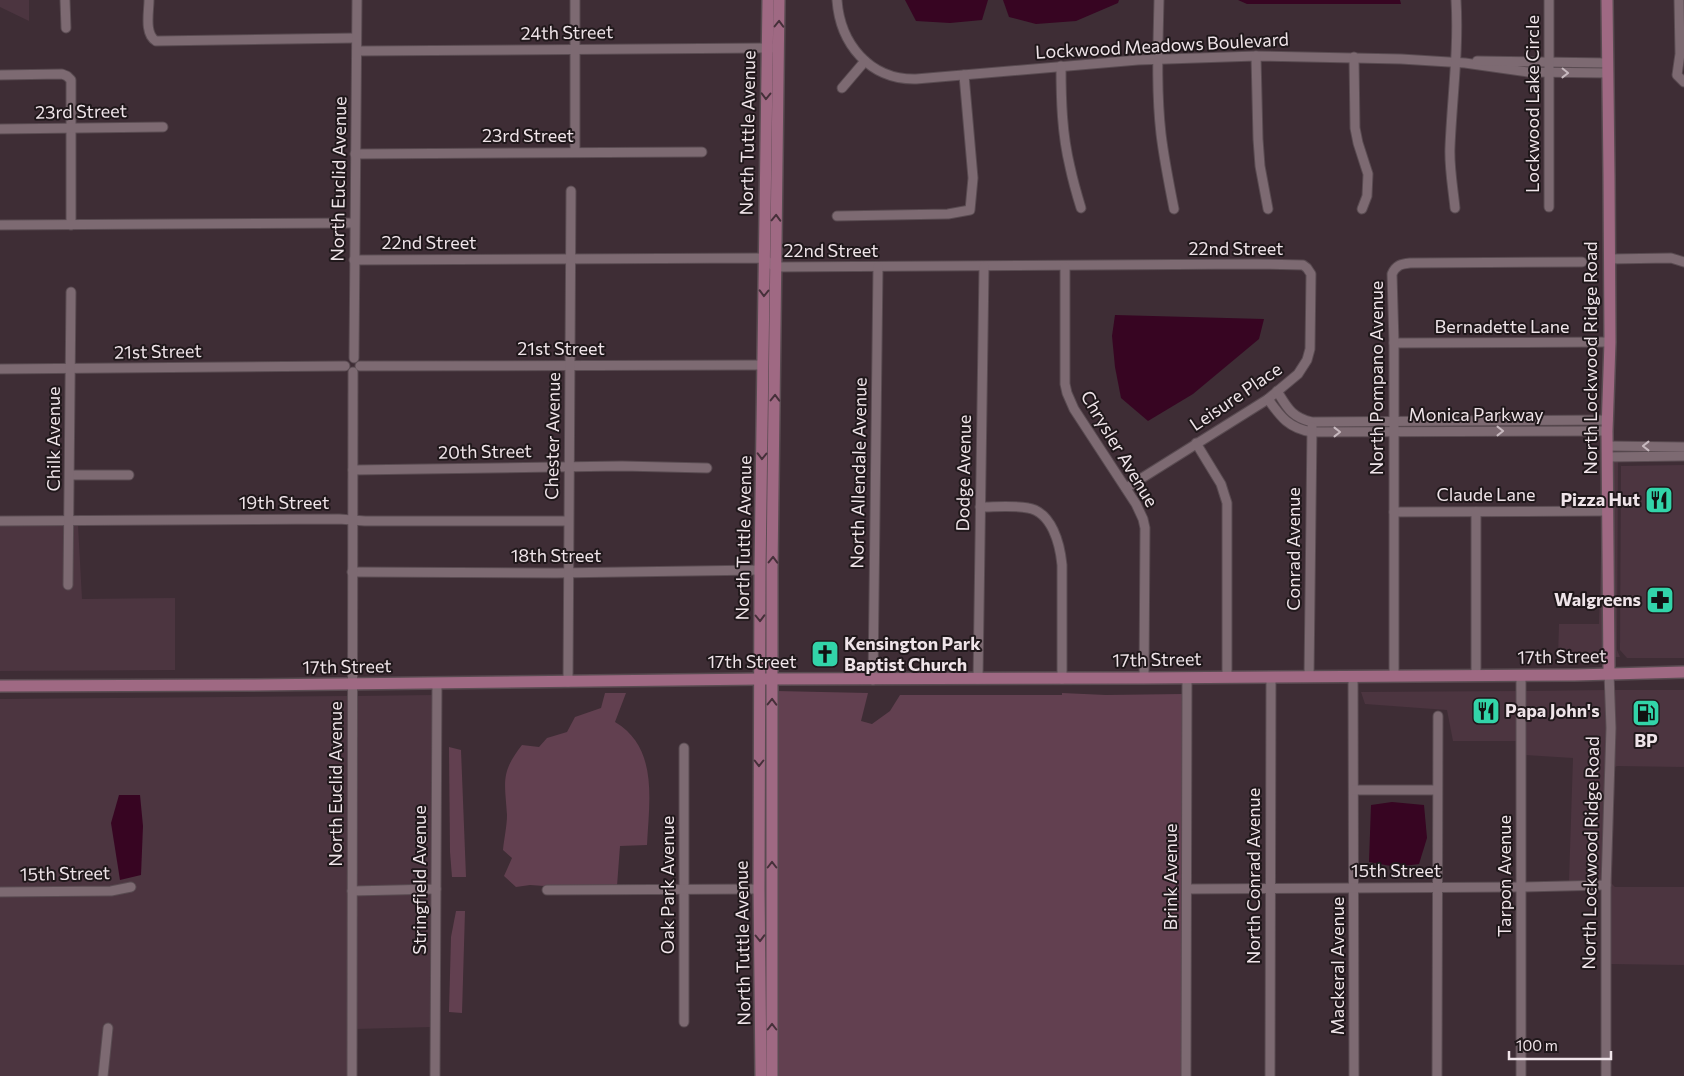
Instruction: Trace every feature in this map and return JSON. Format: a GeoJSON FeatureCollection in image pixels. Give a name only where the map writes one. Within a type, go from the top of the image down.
{"type":"FeatureCollection","features":[{"type":"Feature","properties":{"kind":"main road","name":"North Tuttle Avenue"},"geometry":{"type":"LineString","coordinates":[[768,0],[778,176],[775,267],[772,679],[772,1076]]}},
{"type":"Feature","properties":{"kind":"main road","name":"North Tuttle Avenue"},"geometry":{"type":"LineString","coordinates":[[761,1076],[759,889],[763,258],[772,48],[779,0]]}},
{"type":"Feature","properties":{"kind":"main road","name":"North Lockwood Ridge Road"},"geometry":{"type":"LineString","coordinates":[[1607,0],[1610,342],[1608,426],[1609,674]]}},
{"type":"Feature","properties":{"kind":"main road","name":"17th Street"},"geometry":{"type":"LineString","coordinates":[[0,686],[760,679],[1187,678],[1684,672]]}},
{"type":"Feature","properties":{"kind":"street"},"geometry":{"type":"LineString","coordinates":[[66,0],[66,28]]}},
{"type":"Feature","properties":{"kind":"street"},"geometry":{"type":"LineString","coordinates":[[149,0],[150,36],[156,41],[356,38]]}},
{"type":"Feature","properties":{"kind":"street","name":"North Euclid Avenue"},"geometry":{"type":"LineString","coordinates":[[354,358],[357,0]]}},
{"type":"Feature","properties":{"kind":"street"},"geometry":{"type":"LineString","coordinates":[[575,152],[576,0]]}},
{"type":"Feature","properties":{"kind":"street"},"geometry":{"type":"LineString","coordinates":[[837,0],[843,31],[854,50],[865,61],[842,88]]}},
{"type":"Feature","properties":{"kind":"street"},"geometry":{"type":"LineString","coordinates":[[1159,0],[1161,133],[1174,209]]}},
{"type":"Feature","properties":{"kind":"street"},"geometry":{"type":"LineString","coordinates":[[1456,0],[1460,63],[1450,148],[1456,208]]}},
{"type":"Feature","properties":{"kind":"street","name":"Lockwood Lake Circle"},"geometry":{"type":"LineString","coordinates":[[1549,0],[1549,207]]}},
{"type":"Feature","properties":{"kind":"street"},"geometry":{"type":"LineString","coordinates":[[1678,0],[1680,54],[1677,75],[1684,82]]}},
{"type":"Feature","properties":{"kind":"street","name":"24th Street"},"geometry":{"type":"LineString","coordinates":[[357,51],[772,48]]}},
{"type":"Feature","properties":{"kind":"street"},"geometry":{"type":"LineString","coordinates":[[1256,56],[1260,166],[1268,209]]}},
{"type":"Feature","properties":{"kind":"street","name":"Lockwood Meadows Boulevard"},"geometry":{"type":"LineString","coordinates":[[865,61],[881,72],[903,78],[916,79],[1159,59],[1256,56],[1354,57],[1460,63],[1548,73],[1608,68]]}},
{"type":"Feature","properties":{"kind":"street"},"geometry":{"type":"LineString","coordinates":[[1354,57],[1355,128],[1368,174],[1367,196],[1362,209]]}},
{"type":"Feature","properties":{"kind":"street","name":"Lockwood Meadows Boulevard"},"geometry":{"type":"LineString","coordinates":[[1460,63],[1481,61],[1548,63],[1608,68]]}},
{"type":"Feature","properties":{"kind":"street"},"geometry":{"type":"LineString","coordinates":[[1061,66],[1065,139],[1081,208]]}},
{"type":"Feature","properties":{"kind":"street"},"geometry":{"type":"LineString","coordinates":[[0,74],[62,74],[70,78],[72,83],[72,226]]}},
{"type":"Feature","properties":{"kind":"street"},"geometry":{"type":"LineString","coordinates":[[837,216],[948,214],[970,210],[973,178],[964,75]]}},
{"type":"Feature","properties":{"kind":"street","name":"23rd Street"},"geometry":{"type":"LineString","coordinates":[[0,129],[163,127]]}},
{"type":"Feature","properties":{"kind":"street","name":"23rd Street"},"geometry":{"type":"LineString","coordinates":[[355,154],[702,152]]}},
{"type":"Feature","properties":{"kind":"street","name":"Chester Avenue"},"geometry":{"type":"LineString","coordinates":[[568,682],[571,191]]}},
{"type":"Feature","properties":{"kind":"street"},"geometry":{"type":"LineString","coordinates":[[0,225],[354,223]]}},
{"type":"Feature","properties":{"kind":"street","name":"22nd Street"},"geometry":{"type":"LineString","coordinates":[[354,260],[763,258],[775,267],[1302,265],[1309,269]]}},
{"type":"Feature","properties":{"kind":"street"},"geometry":{"type":"LineString","coordinates":[[1609,259],[1671,258],[1684,262]]}},
{"type":"Feature","properties":{"kind":"street","name":"North Pompano Avenue"},"geometry":{"type":"LineString","coordinates":[[1394,676],[1394,343],[1392,274],[1395,267],[1402,264],[1582,262]]}},
{"type":"Feature","properties":{"kind":"street","name":"Chrysler Avenue"},"geometry":{"type":"LineString","coordinates":[[1065,266],[1065,371],[1067,393],[1074,410],[1140,510],[1145,528],[1144,678]]}},
{"type":"Feature","properties":{"kind":"street","name":"North Allendale Avenue"},"geometry":{"type":"LineString","coordinates":[[873,680],[878,267]]}},
{"type":"Feature","properties":{"kind":"street","name":"Dodge Avenue"},"geometry":{"type":"LineString","coordinates":[[978,679],[984,267]]}},
{"type":"Feature","properties":{"kind":"street","name":"Leisure Place"},"geometry":{"type":"LineString","coordinates":[[1126,488],[1268,399],[1298,374],[1309,354],[1311,338],[1311,274],[1309,269]]}},
{"type":"Feature","properties":{"kind":"street","name":"Chilk Avenue"},"geometry":{"type":"LineString","coordinates":[[68,585],[71,292]]}},
{"type":"Feature","properties":{"kind":"street","name":"Bernadette Lane"},"geometry":{"type":"LineString","coordinates":[[1394,343],[1610,342]]}},
{"type":"Feature","properties":{"kind":"street"},"geometry":{"type":"LineString","coordinates":[[345,366],[354,358]]}},
{"type":"Feature","properties":{"kind":"street"},"geometry":{"type":"LineString","coordinates":[[345,366],[356,369],[354,358]]}},
{"type":"Feature","properties":{"kind":"street","name":"21st Street"},"geometry":{"type":"LineString","coordinates":[[356,369],[570,365],[763,365]]}},
{"type":"Feature","properties":{"kind":"street","name":"21st Street"},"geometry":{"type":"LineString","coordinates":[[0,369],[345,366]]}},
{"type":"Feature","properties":{"kind":"street","name":"North Euclid Avenue"},"geometry":{"type":"LineString","coordinates":[[352,1076],[352,572],[356,369]]}},
{"type":"Feature","properties":{"kind":"street","name":"Monica Parkway"},"geometry":{"type":"LineString","coordinates":[[1277,391],[1291,413],[1302,420],[1312,422],[1393,421],[1608,426]]}},
{"type":"Feature","properties":{"kind":"street","name":"Monica Parkway"},"geometry":{"type":"LineString","coordinates":[[1268,399],[1283,420],[1302,430],[1312,432],[1393,432],[1608,426]]}},
{"type":"Feature","properties":{"kind":"street","name":"Conrad Avenue"},"geometry":{"type":"LineString","coordinates":[[1309,676],[1312,422]]}},
{"type":"Feature","properties":{"kind":"street"},"geometry":{"type":"LineString","coordinates":[[1196,443],[1222,484],[1228,503],[1227,677]]}},
{"type":"Feature","properties":{"kind":"street"},"geometry":{"type":"LineString","coordinates":[[1608,451],[1684,447]]}},
{"type":"Feature","properties":{"kind":"street"},"geometry":{"type":"LineString","coordinates":[[1608,451],[1684,456]]}},
{"type":"Feature","properties":{"kind":"street","name":"20th Street"},"geometry":{"type":"LineString","coordinates":[[353,470],[622,466],[708,468]]}},
{"type":"Feature","properties":{"kind":"street"},"geometry":{"type":"LineString","coordinates":[[70,475],[129,475]]}},
{"type":"Feature","properties":{"kind":"street"},"geometry":{"type":"LineString","coordinates":[[980,507],[1024,507],[1033,509],[1045,517],[1055,534],[1060,549],[1062,565],[1062,679]]}},
{"type":"Feature","properties":{"kind":"street","name":"Claude Lane"},"geometry":{"type":"LineString","coordinates":[[1394,512],[1608,511]]}},
{"type":"Feature","properties":{"kind":"street"},"geometry":{"type":"LineString","coordinates":[[1476,512],[1476,675]]}},
{"type":"Feature","properties":{"kind":"street","name":"19th Street"},"geometry":{"type":"LineString","coordinates":[[0,521],[568,520]]}},
{"type":"Feature","properties":{"kind":"street","name":"18th Street"},"geometry":{"type":"LineString","coordinates":[[352,572],[760,570]]}},
{"type":"Feature","properties":{"kind":"street","name":"North Lockwood Ridge Road"},"geometry":{"type":"LineString","coordinates":[[1606,1076],[1609,674]]}},
{"type":"Feature","properties":{"kind":"street","name":"Tarpon Avenue"},"geometry":{"type":"LineString","coordinates":[[1521,675],[1521,1076]]}},
{"type":"Feature","properties":{"kind":"street","name":"Mackeral Avenue"},"geometry":{"type":"LineString","coordinates":[[1353,676],[1354,1076]]}},
{"type":"Feature","properties":{"kind":"street","name":"North Conrad Avenue"},"geometry":{"type":"LineString","coordinates":[[1270,1076],[1271,677]]}},
{"type":"Feature","properties":{"kind":"street","name":"Brink Avenue"},"geometry":{"type":"LineString","coordinates":[[1186,1076],[1187,678]]}},
{"type":"Feature","properties":{"kind":"street","name":"Stringfield Avenue"},"geometry":{"type":"LineString","coordinates":[[436,1076],[437,683]]}},
{"type":"Feature","properties":{"kind":"street"},"geometry":{"type":"LineString","coordinates":[[1437,1076],[1438,716]]}},
{"type":"Feature","properties":{"kind":"street","name":"Oak Park Avenue"},"geometry":{"type":"LineString","coordinates":[[684,748],[684,1022]]}},
{"type":"Feature","properties":{"kind":"street"},"geometry":{"type":"LineString","coordinates":[[1354,790],[1438,790]]}},
{"type":"Feature","properties":{"kind":"street","name":"15th Street"},"geometry":{"type":"LineString","coordinates":[[1187,889],[1521,887],[1606,884]]}},
{"type":"Feature","properties":{"kind":"street","name":"15th Street"},"geometry":{"type":"LineString","coordinates":[[0,892],[111,891],[131,887]]}},
{"type":"Feature","properties":{"kind":"street"},"geometry":{"type":"LineString","coordinates":[[352,891],[436,889]]}},
{"type":"Feature","properties":{"kind":"street"},"geometry":{"type":"LineString","coordinates":[[547,890],[759,889]]}},
{"type":"Feature","properties":{"kind":"street"},"geometry":{"type":"LineString","coordinates":[[104,1076],[108,1028]]}},
{"type":"Feature","properties":{"kind":"shaded area"},"geometry":{"type":"Polygon","coordinates":[[[0,0],[29,0],[29,21],[0,7],[0,0]]]}},
{"type":"Feature","properties":{"kind":"shaded area"},"geometry":{"type":"Polygon","coordinates":[[[905,0],[988,0],[982,20],[950,23],[916,21],[905,0]]]}},
{"type":"Feature","properties":{"kind":"shaded area"},"geometry":{"type":"Polygon","coordinates":[[[1003,0],[1119,0],[1118,3],[1076,21],[1036,24],[1009,17],[1003,0]]]}},
{"type":"Feature","properties":{"kind":"shaded area"},"geometry":{"type":"Polygon","coordinates":[[[1238,0],[1400,0],[1401,4],[1247,4],[1238,0]]]}},
{"type":"Feature","properties":{"kind":"shaded area"},"geometry":{"type":"Polygon","coordinates":[[[1115,315],[1264,319],[1259,339],[1193,394],[1148,421],[1121,398],[1112,336],[1115,315]]]}},
{"type":"Feature","properties":{"kind":"shaded area"},"geometry":{"type":"Polygon","coordinates":[[[1612,460],[1618,460],[1617,650],[1620,657],[1612,657],[1612,460]]]}},
{"type":"Feature","properties":{"kind":"shaded area"},"geometry":{"type":"Polygon","coordinates":[[[1684,465],[1684,658],[1627,658],[1620,650],[1621,466],[1684,465]]]}},
{"type":"Feature","properties":{"kind":"shaded area"},"geometry":{"type":"Polygon","coordinates":[[[1602,515],[1605,515],[1605,657],[1558,657],[1559,624],[1599,624],[1602,515]]]}},
{"type":"Feature","properties":{"kind":"shaded area"},"geometry":{"type":"Polygon","coordinates":[[[0,525],[66,525],[65,589],[71,589],[73,525],[78,525],[82,599],[175,598],[175,670],[0,671],[0,525]]]}},
{"type":"Feature","properties":{"kind":"shaded area"},"geometry":{"type":"Polygon","coordinates":[[[1607,690],[1602,881],[1569,881],[1573,758],[1525,755],[1525,691],[1607,690]]]}},
{"type":"Feature","properties":{"kind":"shaded area"},"geometry":{"type":"Polygon","coordinates":[[[1614,690],[1684,690],[1684,767],[1615,767],[1612,884],[1615,887],[1684,887],[1684,965],[1610,964],[1609,885],[1614,690]]]}},
{"type":"Feature","properties":{"kind":"shaded area"},"geometry":{"type":"Polygon","coordinates":[[[776,691],[868,693],[861,721],[872,724],[890,711],[900,695],[1183,694],[1183,1076],[775,1076],[776,691]]]}},
{"type":"Feature","properties":{"kind":"shaded area"},"geometry":{"type":"Polygon","coordinates":[[[1518,691],[1518,741],[1453,741],[1447,710],[1365,704],[1361,692],[1518,691]]]}},
{"type":"Feature","properties":{"kind":"shaded area"},"geometry":{"type":"Polygon","coordinates":[[[605,693],[626,693],[615,722],[629,733],[639,746],[645,761],[649,794],[647,845],[620,846],[617,886],[530,885],[516,887],[504,876],[512,858],[503,850],[507,819],[505,786],[510,763],[522,745],[539,747],[547,738],[567,732],[575,717],[601,708],[605,693]]]}},
{"type":"Feature","properties":{"kind":"shaded area"},"geometry":{"type":"Polygon","coordinates":[[[434,695],[433,886],[356,887],[355,696],[434,695]]]}},
{"type":"Feature","properties":{"kind":"shaded area"},"geometry":{"type":"Polygon","coordinates":[[[348,696],[348,1076],[107,1076],[112,1025],[106,1024],[100,1076],[0,1076],[0,896],[111,895],[135,889],[134,882],[111,887],[0,888],[0,699],[348,696]]]}},
{"type":"Feature","properties":{"kind":"shaded area"},"geometry":{"type":"Polygon","coordinates":[[[449,747],[461,750],[466,877],[452,877],[449,747]]]}},
{"type":"Feature","properties":{"kind":"shaded area"},"geometry":{"type":"Polygon","coordinates":[[[119,795],[140,795],[143,826],[141,875],[120,880],[111,823],[119,795]]]}},
{"type":"Feature","properties":{"kind":"shaded area"},"geometry":{"type":"Polygon","coordinates":[[[1392,802],[1424,805],[1427,838],[1419,864],[1396,867],[1369,862],[1371,805],[1392,802]]]}},
{"type":"Feature","properties":{"kind":"shaded area"},"geometry":{"type":"Polygon","coordinates":[[[433,893],[432,1027],[355,1029],[356,895],[433,893]]]}},
{"type":"Feature","properties":{"kind":"shaded area"},"geometry":{"type":"Polygon","coordinates":[[[456,911],[465,911],[462,1013],[449,1012],[451,937],[456,911]]]}},
{"type":"Feature","properties":{"kind":"place","name":"Pizza Hut"},"geometry":{"type":"Point","coordinates":[1659,500]}},
{"type":"Feature","properties":{"kind":"place","name":"Walgreens"},"geometry":{"type":"Point","coordinates":[1660,600]}},
{"type":"Feature","properties":{"kind":"place","name":"Kensington Park Baptist Church"},"geometry":{"type":"Point","coordinates":[825,654]}},
{"type":"Feature","properties":{"kind":"place","name":"Papa John's"},"geometry":{"type":"Point","coordinates":[1486,711]}},
{"type":"Feature","properties":{"kind":"place","name":"BP"},"geometry":{"type":"Point","coordinates":[1646,713]}}]}
